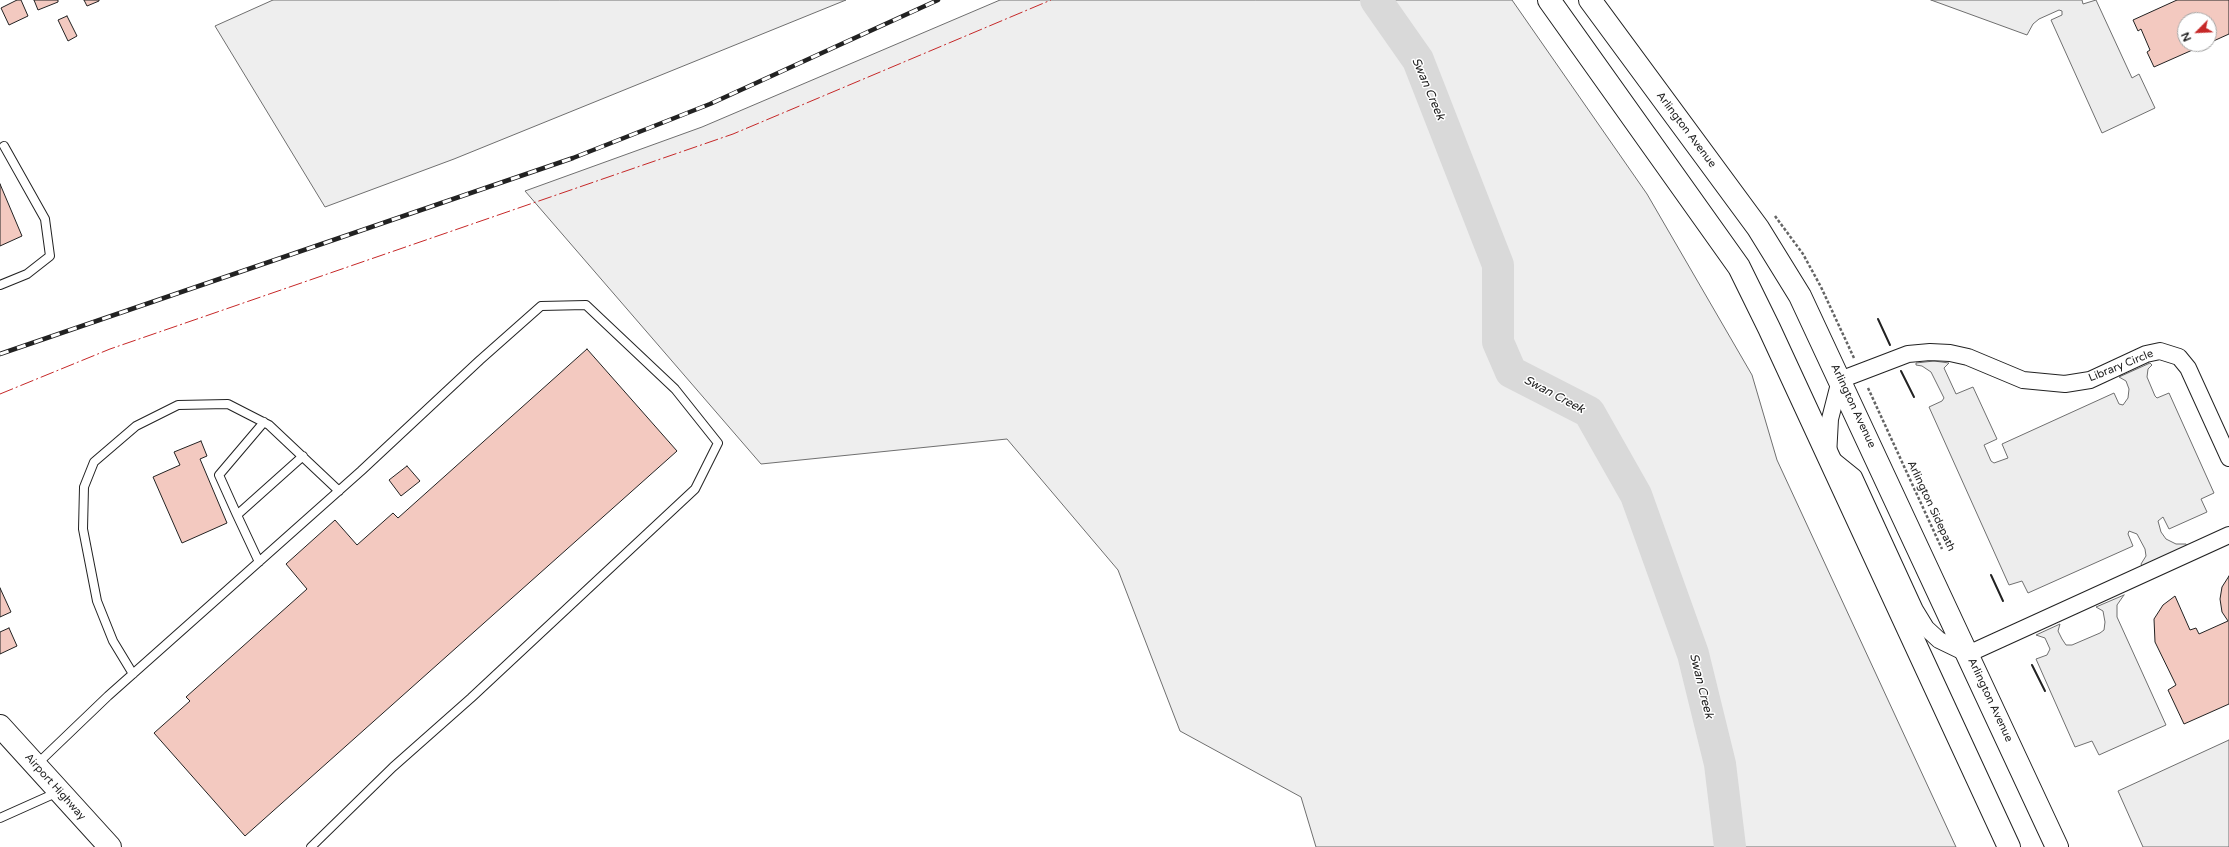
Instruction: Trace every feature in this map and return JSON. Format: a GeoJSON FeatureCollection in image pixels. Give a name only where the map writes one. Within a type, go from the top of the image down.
{"type":"FeatureCollection","features":[{"type":"Feature","properties":{"kind":"street"},"geometry":{"type":"LineString","coordinates":[[1549,0],[1739,266],[2009,847]]}},
{"type":"Feature","properties":{"kind":"street","name":"Arlington Avenue"},"geometry":{"type":"LineString","coordinates":[[1590,0],[1729,188],[1779,260],[1812,320],[2058,847]]}},
{"type":"Feature","properties":{"kind":"street","name":"Library Circle"},"geometry":{"type":"LineString","coordinates":[[1840,380],[1898,357],[1930,352],[1968,358],[2023,380],[2065,384],[2090,380],[2153,352],[2166,352],[2179,357],[2188,368],[2229,458]]}},
{"type":"Feature","properties":{"kind":"street"},"geometry":{"type":"LineString","coordinates":[[1828,456],[1830,419],[1840,380]]}},
{"type":"Feature","properties":{"kind":"street"},"geometry":{"type":"LineString","coordinates":[[1828,456],[1854,477],[1915,610],[1926,628],[1939,640],[1968,654],[2229,535]]}},
{"type":"Feature","properties":{"kind":"street","name":"Airport Highway"},"geometry":{"type":"LineString","coordinates":[[0,726],[110,847]]}},
{"type":"Feature","properties":{"kind":"lane"},"geometry":{"type":"LineString","coordinates":[[0,285],[27,274],[50,256],[45,219],[4,146]]}},
{"type":"Feature","properties":{"kind":"lane"},"geometry":{"type":"LineString","coordinates":[[36,766],[133,674],[339,491],[541,306],[586,305],[675,388],[718,443],[695,489],[471,698],[393,767],[311,847]]}},
{"type":"Feature","properties":{"kind":"lane"},"geometry":{"type":"LineString","coordinates":[[133,674],[113,640],[97,601],[84,529],[84,487],[94,462],[136,426],[178,405],[228,404],[264,422],[303,456],[339,491]]}},
{"type":"Feature","properties":{"kind":"lane"},"geometry":{"type":"LineString","coordinates":[[259,562],[219,475],[264,422]]}},
{"type":"Feature","properties":{"kind":"lane"},"geometry":{"type":"LineString","coordinates":[[237,515],[303,456]]}},
{"type":"Feature","properties":{"kind":"lane"},"geometry":{"type":"LineString","coordinates":[[0,818],[59,791]]}},
{"type":"Feature","properties":{"kind":"path","name":"Arlington Sidepath"},"geometry":{"type":"LineString","coordinates":[[1866,382],[1946,557]]}},
{"type":"Feature","properties":{"kind":"shaded area"},"geometry":{"type":"Polygon","coordinates":[[[273,0],[846,0],[454,159],[325,207],[215,26],[273,0]]]}},
{"type":"Feature","properties":{"kind":"shaded area"},"geometry":{"type":"Polygon","coordinates":[[[1000,0],[1512,0],[1647,194],[1752,375],[1777,460],[1956,847],[1316,847],[1301,797],[1180,731],[1118,570],[1007,439],[761,464],[525,191],[702,127],[1000,0]]]}},
{"type":"Feature","properties":{"kind":"shaded area"},"geometry":{"type":"Polygon","coordinates":[[[1931,0],[2082,0],[2083,4],[2096,0],[2132,78],[2139,74],[2155,108],[2102,133],[2051,20],[2062,15],[2062,11],[2059,10],[2039,19],[2033,24],[2027,35],[1931,0]]]}},
{"type":"Feature","properties":{"kind":"shaded area"},"geometry":{"type":"Polygon","coordinates":[[[1934,361],[1949,363],[1944,368],[1956,394],[1973,387],[1997,439],[1984,445],[1991,461],[1994,463],[2008,458],[2002,444],[2114,393],[2119,404],[2123,405],[2128,398],[2129,389],[2126,381],[2119,377],[2150,363],[2152,365],[2148,369],[2147,377],[2155,396],[2157,398],[2169,393],[2214,493],[2201,499],[2207,512],[2169,529],[2163,517],[2158,521],[2161,532],[2166,539],[2176,544],[2186,544],[2187,546],[2142,566],[2141,564],[2146,556],[2145,549],[2137,534],[2129,531],[2128,534],[2133,546],[2028,593],[2022,581],[2009,585],[1929,407],[1942,401],[1944,398],[1931,372],[1922,366],[1916,365],[1916,363],[1934,361]]]}},
{"type":"Feature","properties":{"kind":"shaded area"},"geometry":{"type":"Polygon","coordinates":[[[2124,595],[2117,605],[2117,617],[2166,725],[2099,755],[2092,741],[2075,747],[2036,659],[2047,655],[2050,649],[2045,638],[2036,635],[2060,624],[2058,631],[2062,639],[2066,645],[2072,645],[2100,633],[2104,630],[2105,622],[2103,611],[2096,607],[2124,595]]]}},
{"type":"Feature","properties":{"kind":"shaded area"},"geometry":{"type":"Polygon","coordinates":[[[2229,740],[2229,847],[2143,847],[2118,791],[2229,740]]]}},
{"type":"Feature","properties":{"kind":"building"},"geometry":{"type":"Polygon","coordinates":[[[17,0],[21,0],[28,16],[9,25],[1,8],[17,0]]]}},
{"type":"Feature","properties":{"kind":"building"},"geometry":{"type":"Polygon","coordinates":[[[34,0],[58,0],[58,2],[38,10],[34,0]]]}},
{"type":"Feature","properties":{"kind":"building"},"geometry":{"type":"Polygon","coordinates":[[[84,0],[99,0],[99,1],[87,6],[84,0]]]}},
{"type":"Feature","properties":{"kind":"building"},"geometry":{"type":"Polygon","coordinates":[[[2177,0],[2229,0],[2229,34],[2217,39],[2217,12],[2177,12],[2177,52],[2188,52],[2154,67],[2147,52],[2150,50],[2141,29],[2138,31],[2133,20],[2177,0]]]}},
{"type":"Feature","properties":{"kind":"building"},"geometry":{"type":"Polygon","coordinates":[[[67,16],[77,36],[68,41],[58,20],[67,16]]]}},
{"type":"Feature","properties":{"kind":"building"},"geometry":{"type":"Polygon","coordinates":[[[0,184],[22,236],[0,246],[0,184]]]}},
{"type":"Feature","properties":{"kind":"building"},"geometry":{"type":"Polygon","coordinates":[[[587,349],[677,451],[245,836],[154,733],[190,701],[186,697],[307,589],[286,564],[335,520],[357,545],[393,513],[398,518],[587,349]]]}},
{"type":"Feature","properties":{"kind":"building"},"geometry":{"type":"Polygon","coordinates":[[[201,441],[207,456],[200,459],[227,523],[182,543],[153,477],[180,465],[174,452],[201,441]]]}},
{"type":"Feature","properties":{"kind":"building"},"geometry":{"type":"Polygon","coordinates":[[[407,466],[420,481],[401,496],[389,480],[407,466]]]}},
{"type":"Feature","properties":{"kind":"building"},"geometry":{"type":"Polygon","coordinates":[[[2229,576],[2229,704],[2184,724],[2168,690],[2176,685],[2155,642],[2154,619],[2163,605],[2175,596],[2190,630],[2196,628],[2199,634],[2228,621],[2222,612],[2220,599],[2222,587],[2229,576]]]}},
{"type":"Feature","properties":{"kind":"building"},"geometry":{"type":"Polygon","coordinates":[[[0,588],[11,612],[0,617],[0,588]]]}},
{"type":"Feature","properties":{"kind":"building"},"geometry":{"type":"Polygon","coordinates":[[[9,628],[17,646],[0,654],[0,632],[9,628]]]}},
{"type":"Feature","properties":{"kind":"waterway","name":"Swan Creek"},"geometry":{"type":"LineString","coordinates":[[1376,0],[1418,60],[1498,265],[1498,342],[1511,372],[1589,412],[1636,495],[1693,654],[1720,764],[1730,847]]}},
{"type":"Feature","properties":{"kind":"railway"},"geometry":{"type":"LineString","coordinates":[[0,354],[573,158],[710,104],[938,0]]}},
{"type":"Feature","properties":{"kind":"wall"},"geometry":{"type":"LineString","coordinates":[[1878,319],[1890,345]]}},
{"type":"Feature","properties":{"kind":"wall"},"geometry":{"type":"LineString","coordinates":[[1901,371],[1914,397]]}},
{"type":"Feature","properties":{"kind":"wall"},"geometry":{"type":"LineString","coordinates":[[1991,575],[2003,601]]}},
{"type":"Feature","properties":{"kind":"wall"},"geometry":{"type":"LineString","coordinates":[[2032,665],[2045,691]]}},
{"type":"Feature","properties":{"kind":"power"},"geometry":{"type":"LineString","coordinates":[[0,394],[110,349],[733,134],[1051,0]]}}]}
